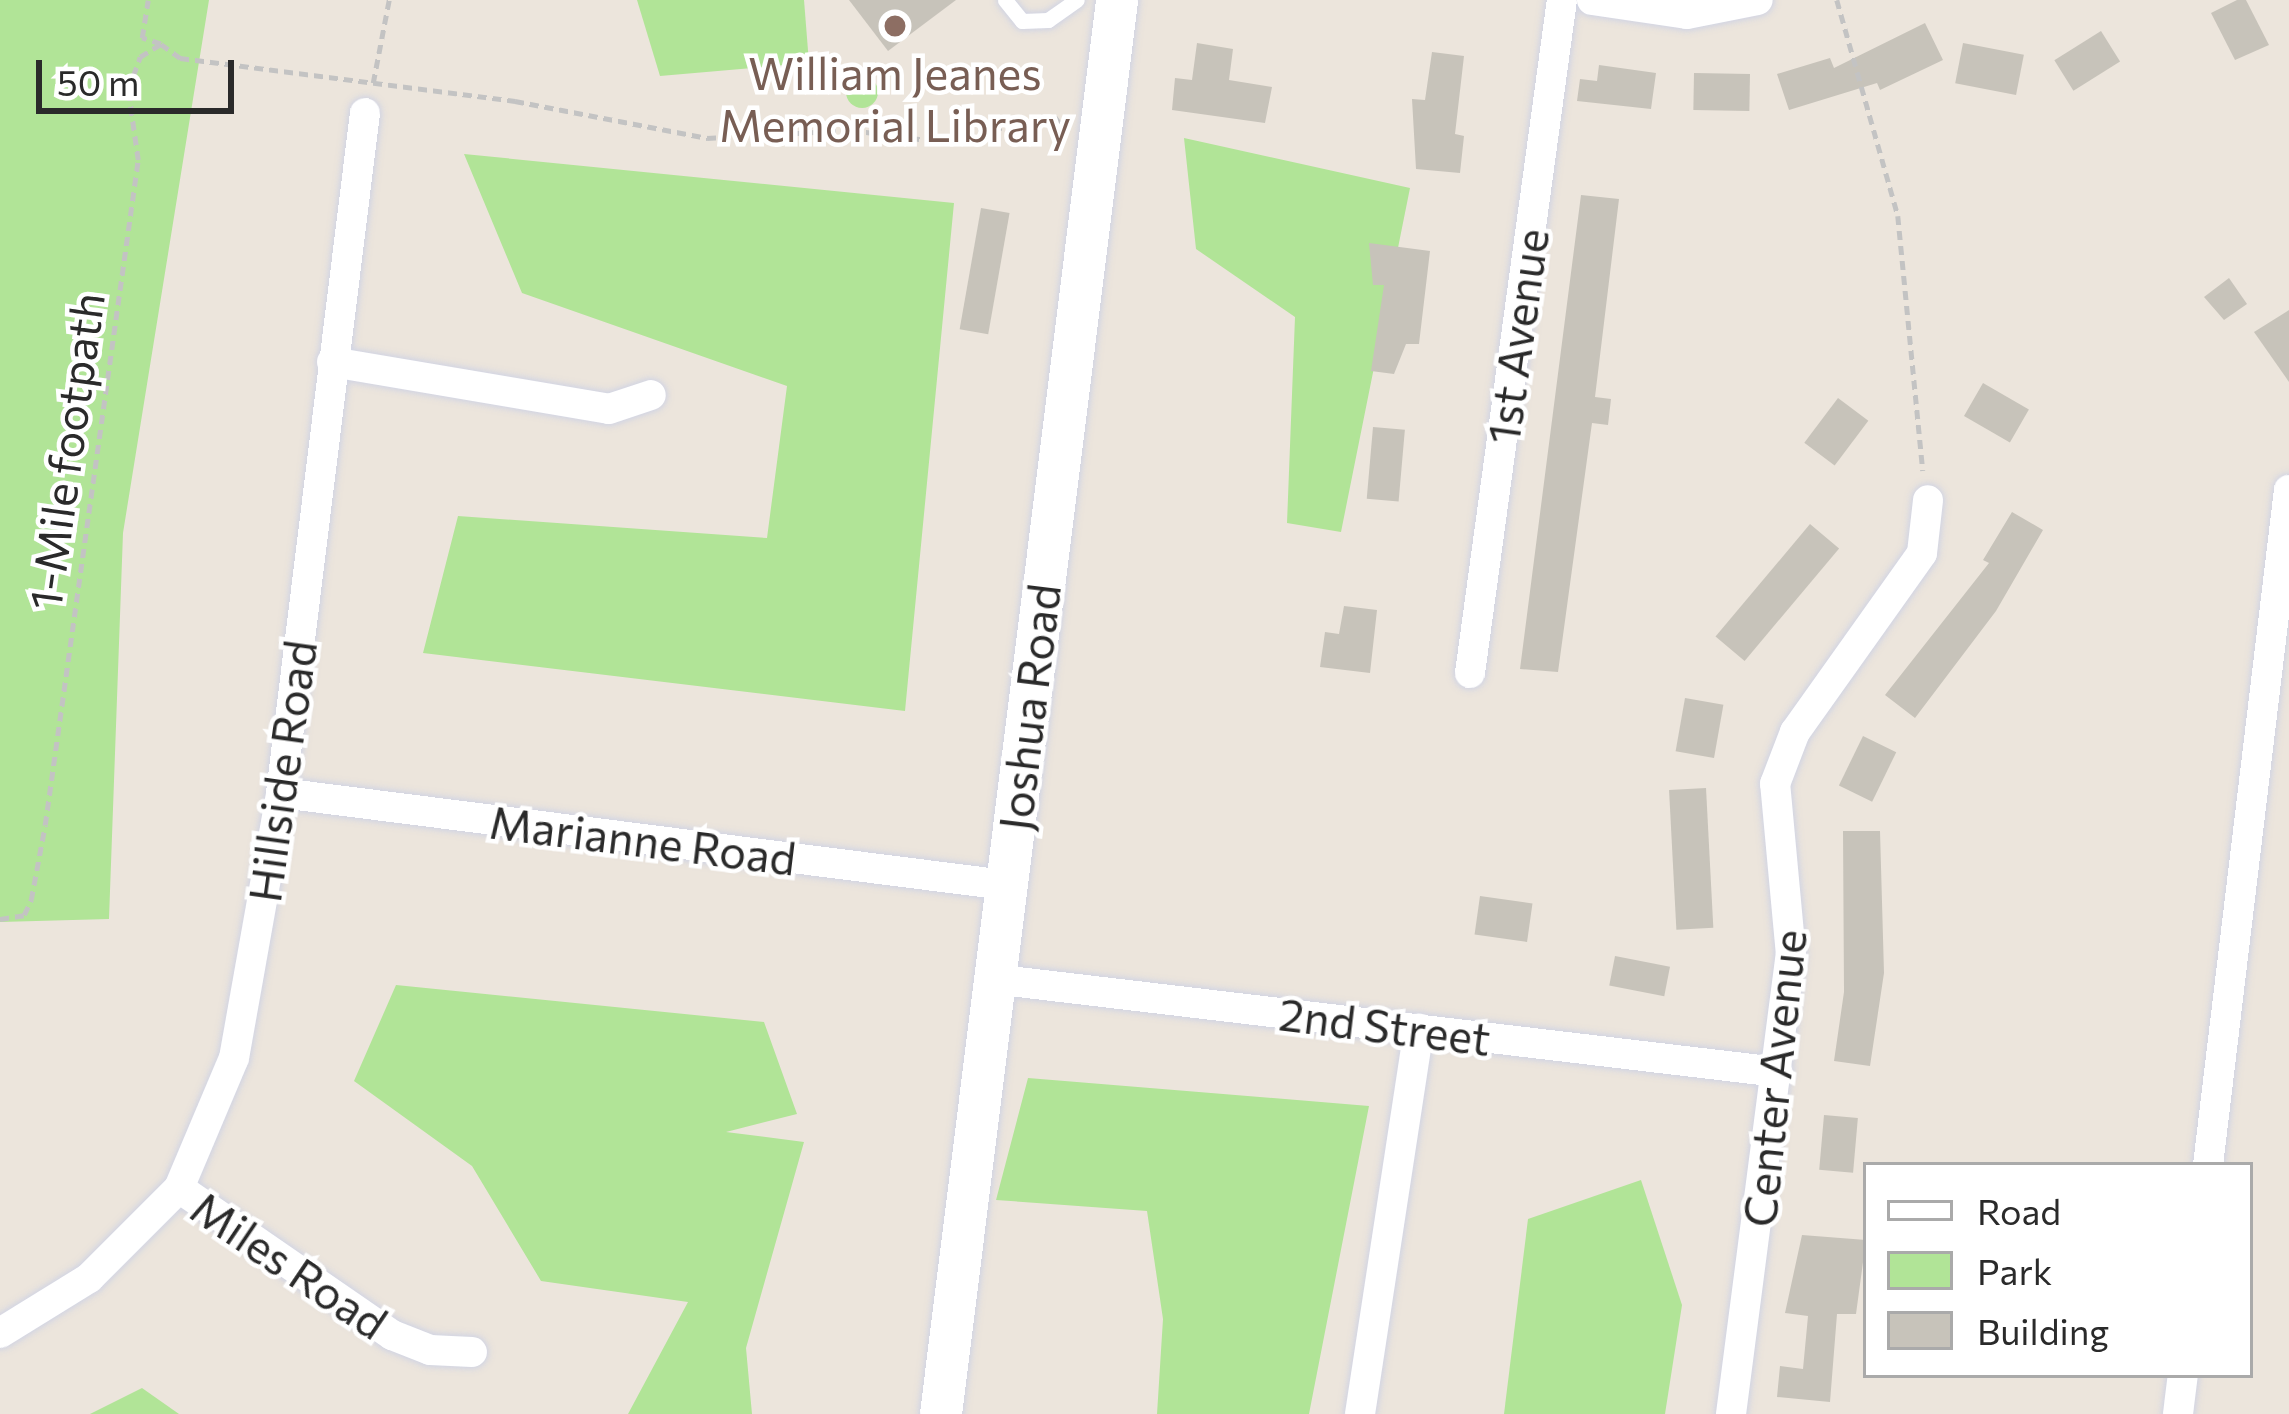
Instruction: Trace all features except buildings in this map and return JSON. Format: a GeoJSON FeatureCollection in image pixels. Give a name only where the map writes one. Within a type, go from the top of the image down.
{"type":"FeatureCollection","features":[{"type":"Feature","properties":{"kind":"main road","name":"Joshua Road"},"geometry":{"type":"LineString","coordinates":[[941,1414],[1117,0]]}},
{"type":"Feature","properties":{"kind":"street","name":"1st Avenue"},"geometry":{"type":"LineString","coordinates":[[1470,673],[1562,0]]}},
{"type":"Feature","properties":{"kind":"street"},"geometry":{"type":"LineString","coordinates":[[1592,0],[1687,14],[1758,0]]}},
{"type":"Feature","properties":{"kind":"street","name":"Hillside Road"},"geometry":{"type":"LineString","coordinates":[[0,1333],[88,1278],[179,1188],[234,1058],[281,793],[369,98]]}},
{"type":"Feature","properties":{"kind":"street"},"geometry":{"type":"LineString","coordinates":[[332,362],[610,409],[652,395]]}},
{"type":"Feature","properties":{"kind":"street"},"geometry":{"type":"LineString","coordinates":[[2208,1162],[2289,490]]}},
{"type":"Feature","properties":{"kind":"street","name":"Center Avenue"},"geometry":{"type":"LineString","coordinates":[[1732,1414],[1793,927],[1775,784],[1795,732],[1922,553],[1928,500]]}},
{"type":"Feature","properties":{"kind":"street","name":"Marianne Road"},"geometry":{"type":"LineString","coordinates":[[281,793],[1005,886]]}},
{"type":"Feature","properties":{"kind":"street","name":"2nd Street"},"geometry":{"type":"LineString","coordinates":[[993,979],[1778,1072]]}},
{"type":"Feature","properties":{"kind":"street"},"geometry":{"type":"LineString","coordinates":[[1360,1414],[1419,1028]]}},
{"type":"Feature","properties":{"kind":"street","name":"Miles Road"},"geometry":{"type":"LineString","coordinates":[[179,1188],[392,1335],[430,1350],[472,1352]]}},
{"type":"Feature","properties":{"kind":"street"},"geometry":{"type":"LineString","coordinates":[[2178,1414],[2183,1378]]}},
{"type":"Feature","properties":{"kind":"lane"},"geometry":{"type":"LineString","coordinates":[[1005,0],[1022,22],[1048,20],[1077,0]]}},
{"type":"Feature","properties":{"kind":"path"},"geometry":{"type":"LineString","coordinates":[[148,0],[142,38],[161,44],[179,58],[369,98],[621,117],[707,138],[851,130],[934,141],[1055,117],[1072,138]]}},
{"type":"Feature","properties":{"kind":"path"},"geometry":{"type":"LineString","coordinates":[[369,98],[389,0]]}},
{"type":"Feature","properties":{"kind":"path"},"geometry":{"type":"LineString","coordinates":[[1837,0],[1898,216],[1928,500]]}},
{"type":"Feature","properties":{"kind":"path","name":"1-Mile footpath"},"geometry":{"type":"LineString","coordinates":[[0,919],[24,915],[31,900],[138,160],[128,90],[140,57],[161,44]]}},
{"type":"Feature","properties":{"kind":"green space"},"geometry":{"type":"Polygon","coordinates":[[[0,0],[209,0],[123,533],[109,919],[0,922],[0,0]]]}},
{"type":"Feature","properties":{"kind":"green space"},"geometry":{"type":"Polygon","coordinates":[[[637,0],[804,0],[809,63],[660,76],[637,0]]]}},
{"type":"Feature","properties":{"kind":"green space"},"geometry":{"type":"Polygon","coordinates":[[[862,76],[873,81],[878,92],[873,103],[862,108],[851,103],[846,92],[851,81],[862,76]]]}},
{"type":"Feature","properties":{"kind":"green space"},"geometry":{"type":"Polygon","coordinates":[[[1184,138],[1410,188],[1341,532],[1287,523],[1295,317],[1196,249],[1184,138]]]}},
{"type":"Feature","properties":{"kind":"green space"},"geometry":{"type":"Polygon","coordinates":[[[464,154],[954,203],[905,711],[423,653],[458,516],[767,538],[787,386],[522,293],[464,154]]]}},
{"type":"Feature","properties":{"kind":"green space"},"geometry":{"type":"Polygon","coordinates":[[[396,985],[764,1022],[797,1114],[726,1132],[804,1142],[746,1348],[752,1414],[628,1414],[688,1302],[541,1281],[472,1166],[354,1081],[396,985]]]}},
{"type":"Feature","properties":{"kind":"green space"},"geometry":{"type":"Polygon","coordinates":[[[1028,1078],[1369,1106],[1309,1414],[1157,1414],[1163,1319],[1147,1211],[996,1200],[1028,1078]]]}},
{"type":"Feature","properties":{"kind":"green space"},"geometry":{"type":"Polygon","coordinates":[[[1641,1180],[1682,1305],[1665,1414],[1504,1414],[1528,1219],[1641,1180]]]}},
{"type":"Feature","properties":{"kind":"green space"},"geometry":{"type":"Polygon","coordinates":[[[142,1388],[179,1414],[90,1414],[142,1388]]]}},
{"type":"Feature","properties":{"kind":"place","name":"William Jeanes Memorial Library"},"geometry":{"type":"Point","coordinates":[895,26]}}]}
